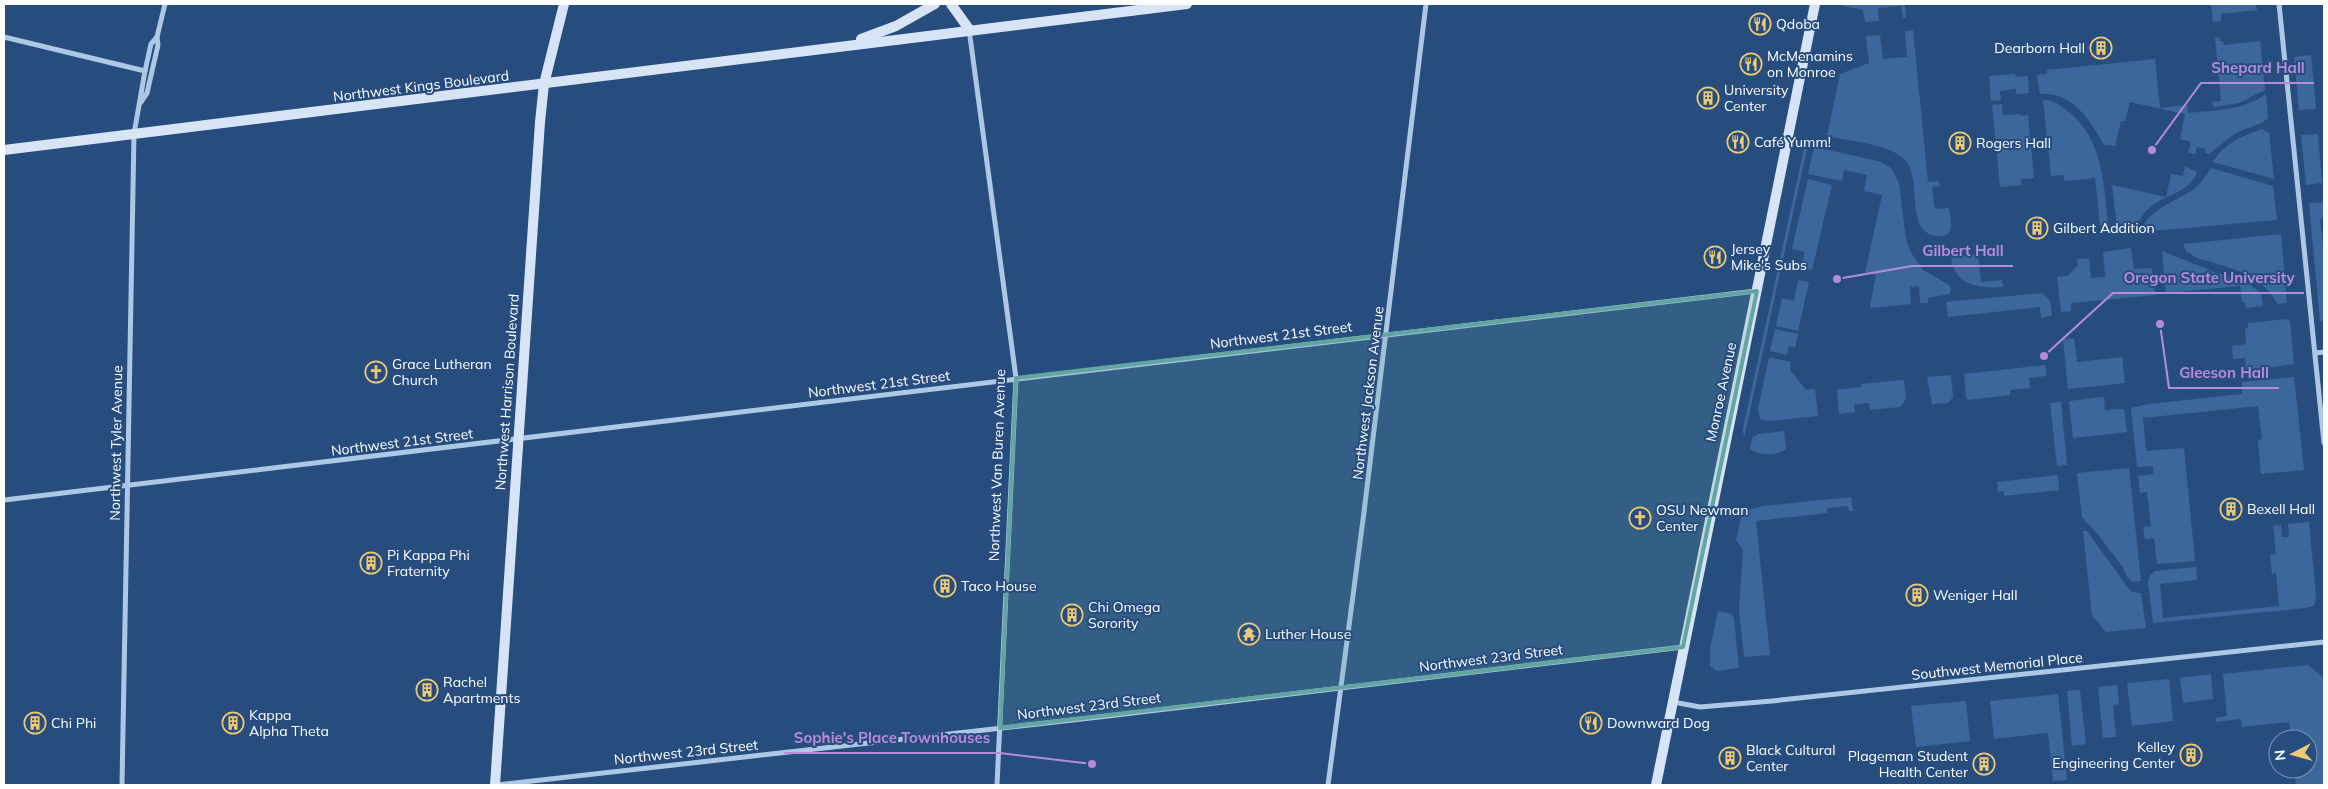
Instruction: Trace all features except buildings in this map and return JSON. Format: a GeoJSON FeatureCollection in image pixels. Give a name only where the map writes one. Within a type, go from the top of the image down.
{"type":"FeatureCollection","features":[{"type":"Feature","properties":{"kind":"main road","name":"Northwest Harrison Boulevard"},"geometry":{"type":"LineString","coordinates":[[496,785],[517,440],[544,84],[564,4]]}},
{"type":"Feature","properties":{"kind":"main road","name":"Northwest Kings Boulevard"},"geometry":{"type":"LineString","coordinates":[[841,46],[896,26],[935,4]]}},
{"type":"Feature","properties":{"kind":"main road","name":"Northwest Van Buren Avenue"},"geometry":{"type":"LineString","coordinates":[[951,4],[969,30]]}},
{"type":"Feature","properties":{"kind":"main road","name":"Northwest Kings Boulevard"},"geometry":{"type":"LineString","coordinates":[[4,150],[1187,4]]}},
{"type":"Feature","properties":{"kind":"main road","name":"Monroe Avenue"},"geometry":{"type":"LineString","coordinates":[[1656,785],[1815,4]]}},
{"type":"Feature","properties":{"kind":"street","name":"Northwest Tyler Avenue"},"geometry":{"type":"LineString","coordinates":[[141,102],[147,93],[165,4]]}},
{"type":"Feature","properties":{"kind":"street","name":"Northwest Jackson Avenue"},"geometry":{"type":"LineString","coordinates":[[1328,785],[1426,4]]}},
{"type":"Feature","properties":{"kind":"street"},"geometry":{"type":"LineString","coordinates":[[2279,4],[2324,443]]}},
{"type":"Feature","properties":{"kind":"street","name":"Northwest Van Buren Avenue"},"geometry":{"type":"LineString","coordinates":[[969,30],[1016,378],[997,785]]}},
{"type":"Feature","properties":{"kind":"street"},"geometry":{"type":"LineString","coordinates":[[4,36],[145,71]]}},
{"type":"Feature","properties":{"kind":"street","name":"Northwest Tyler Avenue"},"geometry":{"type":"LineString","coordinates":[[122,785],[134,134],[151,44],[157,37]]}},
{"type":"Feature","properties":{"kind":"street","name":"Northwest 21st Street"},"geometry":{"type":"LineString","coordinates":[[4,500],[126,487],[1016,378],[1757,291]]}},
{"type":"Feature","properties":{"kind":"street"},"geometry":{"type":"LineString","coordinates":[[2315,353],[2324,352]]}},
{"type":"Feature","properties":{"kind":"street","name":"Southwest Memorial Place"},"geometry":{"type":"LineString","coordinates":[[1673,702],[1700,707],[1772,701],[2324,642]]}},
{"type":"Feature","properties":{"kind":"street","name":"Northwest 23rd Street"},"geometry":{"type":"LineString","coordinates":[[496,785],[1000,728],[1683,647]]}},
{"type":"Feature","properties":{"kind":"highlighted area"},"geometry":{"type":"Polygon","coordinates":[[[1757,291],[1683,647],[1000,728],[1016,378],[1757,291]]]}},
{"type":"Feature","properties":{"kind":"shaded area"},"geometry":{"type":"Polygon","coordinates":[[[1844,4],[1905,4],[1906,18],[1903,18],[1901,6],[1878,8],[1879,21],[1865,22],[1863,10],[1843,6],[1844,4]]]}},
{"type":"Feature","properties":{"kind":"shaded area"},"geometry":{"type":"Polygon","coordinates":[[[2211,4],[2256,4],[2257,10],[2221,14],[2221,21],[2213,22],[2211,4]]]}},
{"type":"Feature","properties":{"kind":"shaded area"},"geometry":{"type":"Polygon","coordinates":[[[1913,30],[1928,182],[1939,181],[1940,186],[1932,187],[1935,209],[1949,208],[1950,230],[1946,235],[1941,236],[1929,234],[1922,228],[1918,218],[1911,170],[1906,161],[1899,155],[1880,147],[1827,136],[1840,74],[1869,63],[1866,36],[1880,35],[1883,59],[1907,57],[1905,31],[1913,30]]]}},
{"type":"Feature","properties":{"kind":"shaded area"},"geometry":{"type":"Polygon","coordinates":[[[2219,37],[2224,45],[2260,41],[2265,90],[2239,103],[2213,107],[2212,102],[2221,101],[2215,38],[2219,37]]]}},
{"type":"Feature","properties":{"kind":"shaded area"},"geometry":{"type":"Polygon","coordinates":[[[2311,55],[2316,109],[2299,110],[2294,57],[2311,55]]]}},
{"type":"Feature","properties":{"kind":"shaded area"},"geometry":{"type":"Polygon","coordinates":[[[2155,59],[2160,108],[2187,105],[2188,113],[2219,110],[2248,104],[2266,94],[2268,118],[2262,123],[2237,132],[2209,154],[2205,153],[2206,149],[2197,147],[2195,154],[2188,153],[2191,142],[2180,139],[2185,114],[2130,102],[2125,121],[2121,121],[2115,146],[2104,145],[2093,126],[2071,102],[2051,94],[2040,94],[2037,75],[2047,74],[2047,70],[2155,59]]]}},
{"type":"Feature","properties":{"kind":"shaded area"},"geometry":{"type":"Polygon","coordinates":[[[2015,74],[2016,77],[2028,76],[2029,93],[2016,94],[2016,89],[2000,91],[2001,100],[1991,101],[1989,76],[2015,74]]]}},
{"type":"Feature","properties":{"kind":"shaded area"},"geometry":{"type":"Polygon","coordinates":[[[2043,100],[2054,102],[2064,108],[2081,124],[2089,136],[2100,164],[2108,224],[2100,225],[2095,178],[2064,181],[2064,175],[2051,176],[2043,100]]]}},
{"type":"Feature","properties":{"kind":"shaded area"},"geometry":{"type":"Polygon","coordinates":[[[2002,104],[2003,115],[2028,115],[2034,178],[2021,179],[2022,185],[2000,187],[1992,105],[2002,104]]]}},
{"type":"Feature","properties":{"kind":"shaded area"},"geometry":{"type":"Polygon","coordinates":[[[2262,129],[2269,133],[2274,179],[2213,162],[2228,145],[2241,137],[2262,129]]]}},
{"type":"Feature","properties":{"kind":"shaded area"},"geometry":{"type":"Polygon","coordinates":[[[2318,134],[2322,183],[2306,185],[2301,135],[2318,134]]]}},
{"type":"Feature","properties":{"kind":"shaded area"},"geometry":{"type":"Polygon","coordinates":[[[1814,147],[1878,161],[1891,168],[1899,183],[1906,240],[1912,254],[1923,270],[1949,285],[1951,288],[1950,294],[1928,298],[1928,303],[1920,303],[1919,286],[1910,287],[1911,304],[1872,308],[1870,306],[1876,275],[1865,273],[1882,195],[1864,191],[1867,175],[1844,170],[1842,181],[1808,174],[1814,147]]]}},
{"type":"Feature","properties":{"kind":"shaded area"},"geometry":{"type":"Polygon","coordinates":[[[1804,149],[1807,149],[1744,438],[1743,429],[1804,149]]]}},
{"type":"Feature","properties":{"kind":"shaded area"},"geometry":{"type":"Polygon","coordinates":[[[2185,166],[2197,172],[2189,184],[2150,207],[2132,233],[2118,234],[2112,185],[2166,197],[2171,174],[2183,176],[2185,166]]]}},
{"type":"Feature","properties":{"kind":"shaded area"},"geometry":{"type":"Polygon","coordinates":[[[2211,168],[2273,186],[2277,220],[2140,232],[2144,224],[2156,211],[2194,189],[2211,168]]]}},
{"type":"Feature","properties":{"kind":"shaded area"},"geometry":{"type":"Polygon","coordinates":[[[1808,179],[1832,185],[1812,270],[1801,267],[1805,252],[1792,249],[1808,179]]]}},
{"type":"Feature","properties":{"kind":"shaded area"},"geometry":{"type":"Polygon","coordinates":[[[2324,202],[2324,218],[2320,219],[2324,254],[2324,321],[2320,321],[2309,203],[2324,202]]]}},
{"type":"Feature","properties":{"kind":"shaded area"},"geometry":{"type":"Polygon","coordinates":[[[2281,234],[2287,303],[2278,304],[2270,293],[2252,277],[2231,268],[2195,257],[2186,251],[2183,244],[2281,234]]]}},
{"type":"Feature","properties":{"kind":"shaded area"},"geometry":{"type":"Polygon","coordinates":[[[2131,248],[2134,269],[2152,268],[2155,295],[2071,303],[2071,311],[2061,312],[2057,277],[2068,276],[2078,265],[2077,259],[2089,258],[2091,278],[2105,277],[2103,252],[2131,248]]]}},
{"type":"Feature","properties":{"kind":"shaded area"},"geometry":{"type":"Polygon","coordinates":[[[2162,251],[2214,272],[2246,282],[2261,293],[2263,306],[2246,308],[2245,302],[2242,302],[2240,286],[2166,293],[2162,251]]]}},
{"type":"Feature","properties":{"kind":"shaded area"},"geometry":{"type":"Polygon","coordinates":[[[1978,254],[1981,282],[2002,280],[2003,287],[1977,286],[1962,279],[1957,274],[1951,257],[1978,254]]]}},
{"type":"Feature","properties":{"kind":"shaded area"},"geometry":{"type":"Polygon","coordinates":[[[1798,280],[1809,282],[1798,331],[1776,326],[1782,298],[1794,301],[1798,280]]]}},
{"type":"Feature","properties":{"kind":"shaded area"},"geometry":{"type":"Polygon","coordinates":[[[2042,293],[2050,300],[2052,316],[2041,318],[2040,307],[1948,317],[1946,302],[2042,293]]]}},
{"type":"Feature","properties":{"kind":"shaded area"},"geometry":{"type":"Polygon","coordinates":[[[2287,319],[2290,321],[2294,364],[2246,371],[2245,358],[2233,359],[2232,346],[2246,344],[2245,329],[2248,328],[2248,323],[2287,319]]]}},
{"type":"Feature","properties":{"kind":"shaded area"},"geometry":{"type":"Polygon","coordinates":[[[1775,329],[1798,334],[1795,348],[1789,346],[1787,355],[1770,351],[1775,329]]]}},
{"type":"Feature","properties":{"kind":"shaded area"},"geometry":{"type":"Polygon","coordinates":[[[2074,338],[2077,362],[2122,357],[2125,383],[2068,389],[2063,339],[2074,338]]]}},
{"type":"Feature","properties":{"kind":"shaded area"},"geometry":{"type":"Polygon","coordinates":[[[1769,357],[1791,362],[1790,370],[1806,390],[1815,389],[1818,416],[1770,421],[1760,419],[1758,409],[1769,357]]]}},
{"type":"Feature","properties":{"kind":"shaded area"},"geometry":{"type":"Polygon","coordinates":[[[2046,365],[2046,376],[2029,378],[2030,388],[2010,390],[2010,395],[1968,400],[1966,397],[1964,374],[2046,365]]]}},
{"type":"Feature","properties":{"kind":"shaded area"},"geometry":{"type":"Polygon","coordinates":[[[1951,375],[1953,397],[1948,403],[1932,404],[1927,377],[1951,375]]]}},
{"type":"Feature","properties":{"kind":"shaded area"},"geometry":{"type":"Polygon","coordinates":[[[2294,377],[2304,470],[2261,474],[2258,440],[2262,439],[2258,406],[2143,418],[2146,451],[2184,448],[2195,561],[2157,564],[2154,538],[2145,539],[2143,527],[2151,526],[2147,492],[2140,493],[2138,476],[2153,474],[2153,466],[2137,467],[2131,408],[2149,404],[2242,394],[2242,382],[2294,377]]]}},
{"type":"Feature","properties":{"kind":"shaded area"},"geometry":{"type":"Polygon","coordinates":[[[1904,380],[1906,399],[1900,407],[1870,410],[1869,403],[1854,405],[1855,412],[1839,414],[1837,390],[1861,387],[1861,384],[1904,380]]]}},
{"type":"Feature","properties":{"kind":"shaded area"},"geometry":{"type":"Polygon","coordinates":[[[2104,397],[2105,410],[2124,409],[2127,432],[2073,438],[2069,401],[2104,397]]]}},
{"type":"Feature","properties":{"kind":"shaded area"},"geometry":{"type":"Polygon","coordinates":[[[2061,402],[2067,465],[2057,466],[2050,403],[2061,402]]]}},
{"type":"Feature","properties":{"kind":"shaded area"},"geometry":{"type":"Polygon","coordinates":[[[1784,431],[1786,449],[1773,454],[1764,454],[1750,449],[1752,438],[1758,434],[1784,431]]]}},
{"type":"Feature","properties":{"kind":"shaded area"},"geometry":{"type":"Polygon","coordinates":[[[2129,468],[2141,581],[2133,582],[2127,577],[2122,566],[2099,536],[2082,517],[2077,473],[2129,468]]]}},
{"type":"Feature","properties":{"kind":"shaded area"},"geometry":{"type":"Polygon","coordinates":[[[2058,475],[2059,490],[2004,496],[2004,491],[1998,492],[1997,482],[2058,475]]]}},
{"type":"Feature","properties":{"kind":"shaded area"},"geometry":{"type":"Polygon","coordinates":[[[1851,497],[1853,511],[1849,511],[1848,506],[1827,508],[1827,513],[1756,521],[1770,655],[1744,657],[1739,610],[1743,550],[1736,540],[1744,511],[1763,506],[1851,497]]]}},
{"type":"Feature","properties":{"kind":"shaded area"},"geometry":{"type":"Polygon","coordinates":[[[2309,522],[2316,596],[2314,606],[2153,623],[2148,582],[2150,575],[2155,571],[2196,567],[2197,580],[2160,584],[2163,618],[2279,606],[2276,573],[2272,574],[2270,555],[2276,554],[2273,526],[2281,525],[2282,537],[2289,537],[2288,524],[2309,522]]]}},
{"type":"Feature","properties":{"kind":"shaded area"},"geometry":{"type":"Polygon","coordinates":[[[2083,531],[2087,531],[2131,592],[2141,593],[2146,628],[2106,632],[2092,615],[2083,531]]]}},
{"type":"Feature","properties":{"kind":"shaded area"},"geometry":{"type":"Polygon","coordinates":[[[1718,611],[1731,614],[1734,618],[1739,668],[1717,671],[1710,666],[1710,648],[1718,611]]]}},
{"type":"Feature","properties":{"kind":"shaded area"},"geometry":{"type":"Polygon","coordinates":[[[2308,665],[2324,678],[2324,785],[2296,785],[2295,779],[2318,779],[2318,729],[2290,729],[2289,722],[2242,727],[2241,719],[2216,722],[2216,718],[2227,716],[2223,674],[2308,665]]]}},
{"type":"Feature","properties":{"kind":"shaded area"},"geometry":{"type":"Polygon","coordinates":[[[2211,674],[2213,699],[2183,703],[2180,678],[2211,674]]]}},
{"type":"Feature","properties":{"kind":"shaded area"},"geometry":{"type":"Polygon","coordinates":[[[2169,679],[2173,721],[2132,726],[2127,683],[2169,679]]]}},
{"type":"Feature","properties":{"kind":"shaded area"},"geometry":{"type":"Polygon","coordinates":[[[2117,685],[2119,704],[2113,705],[2116,737],[2103,738],[2098,687],[2117,685]]]}},
{"type":"Feature","properties":{"kind":"shaded area"},"geometry":{"type":"Polygon","coordinates":[[[2080,690],[2086,744],[2072,746],[2067,691],[2080,690]]]}},
{"type":"Feature","properties":{"kind":"shaded area"},"geometry":{"type":"Polygon","coordinates":[[[2058,694],[2067,780],[2053,781],[2048,733],[1994,739],[1990,701],[2058,694]]]}},
{"type":"Feature","properties":{"kind":"shaded area"},"geometry":{"type":"Polygon","coordinates":[[[1966,701],[1970,741],[1916,747],[1911,706],[1966,701]]]}},
{"type":"Feature","properties":{"kind":"place","name":"Qdoba"},"geometry":{"type":"Point","coordinates":[1760,24]}},
{"type":"Feature","properties":{"kind":"place","name":"Dearborn Hall"},"geometry":{"type":"Point","coordinates":[2101,48]}},
{"type":"Feature","properties":{"kind":"place","name":"McMenamins on Monroe"},"geometry":{"type":"Point","coordinates":[1751,64]}},
{"type":"Feature","properties":{"kind":"place","name":"University Center"},"geometry":{"type":"Point","coordinates":[1708,98]}},
{"type":"Feature","properties":{"kind":"place","name":"Café Yumm!"},"geometry":{"type":"Point","coordinates":[1738,142]}},
{"type":"Feature","properties":{"kind":"place","name":"Rogers Hall"},"geometry":{"type":"Point","coordinates":[1960,143]}},
{"type":"Feature","properties":{"kind":"place","name":"Shepard Hall"},"geometry":{"type":"Point","coordinates":[2152,150]}},
{"type":"Feature","properties":{"kind":"place","name":"Gilbert Addition"},"geometry":{"type":"Point","coordinates":[2037,228]}},
{"type":"Feature","properties":{"kind":"place","name":"Jersey Mike's Subs"},"geometry":{"type":"Point","coordinates":[1715,257]}},
{"type":"Feature","properties":{"kind":"place","name":"Gilbert Hall"},"geometry":{"type":"Point","coordinates":[1837,279]}},
{"type":"Feature","properties":{"kind":"place","name":"Gleeson Hall"},"geometry":{"type":"Point","coordinates":[2160,324]}},
{"type":"Feature","properties":{"kind":"place","name":"Oregon State University"},"geometry":{"type":"Point","coordinates":[2044,356]}},
{"type":"Feature","properties":{"kind":"place","name":"Grace Lutheran Church"},"geometry":{"type":"Point","coordinates":[376,372]}},
{"type":"Feature","properties":{"kind":"place","name":"Bexell Hall"},"geometry":{"type":"Point","coordinates":[2231,509]}},
{"type":"Feature","properties":{"kind":"place","name":"OSU Newman Center"},"geometry":{"type":"Point","coordinates":[1640,518]}},
{"type":"Feature","properties":{"kind":"place","name":"Pi Kappa Phi Fraternity"},"geometry":{"type":"Point","coordinates":[371,563]}},
{"type":"Feature","properties":{"kind":"place","name":"Taco House"},"geometry":{"type":"Point","coordinates":[945,586]}},
{"type":"Feature","properties":{"kind":"place","name":"Weniger Hall"},"geometry":{"type":"Point","coordinates":[1917,595]}},
{"type":"Feature","properties":{"kind":"place","name":"Chi Omega Sorority"},"geometry":{"type":"Point","coordinates":[1072,615]}},
{"type":"Feature","properties":{"kind":"place","name":"Luther House"},"geometry":{"type":"Point","coordinates":[1249,634]}},
{"type":"Feature","properties":{"kind":"place","name":"Rachel Apartments"},"geometry":{"type":"Point","coordinates":[427,690]}},
{"type":"Feature","properties":{"kind":"place","name":"Chi Phi"},"geometry":{"type":"Point","coordinates":[35,723]}},
{"type":"Feature","properties":{"kind":"place","name":"Kappa Alpha Theta"},"geometry":{"type":"Point","coordinates":[233,723]}},
{"type":"Feature","properties":{"kind":"place","name":"Downward Dog"},"geometry":{"type":"Point","coordinates":[1591,723]}},
{"type":"Feature","properties":{"kind":"place","name":"Kelley Engineering Center"},"geometry":{"type":"Point","coordinates":[2191,755]}},
{"type":"Feature","properties":{"kind":"place","name":"Black Cultural Center"},"geometry":{"type":"Point","coordinates":[1730,758]}},
{"type":"Feature","properties":{"kind":"place","name":"Sophie's Place Townhouses"},"geometry":{"type":"Point","coordinates":[1092,764]}},
{"type":"Feature","properties":{"kind":"place","name":"Plageman Student Health Center"},"geometry":{"type":"Point","coordinates":[1984,764]}}]}
